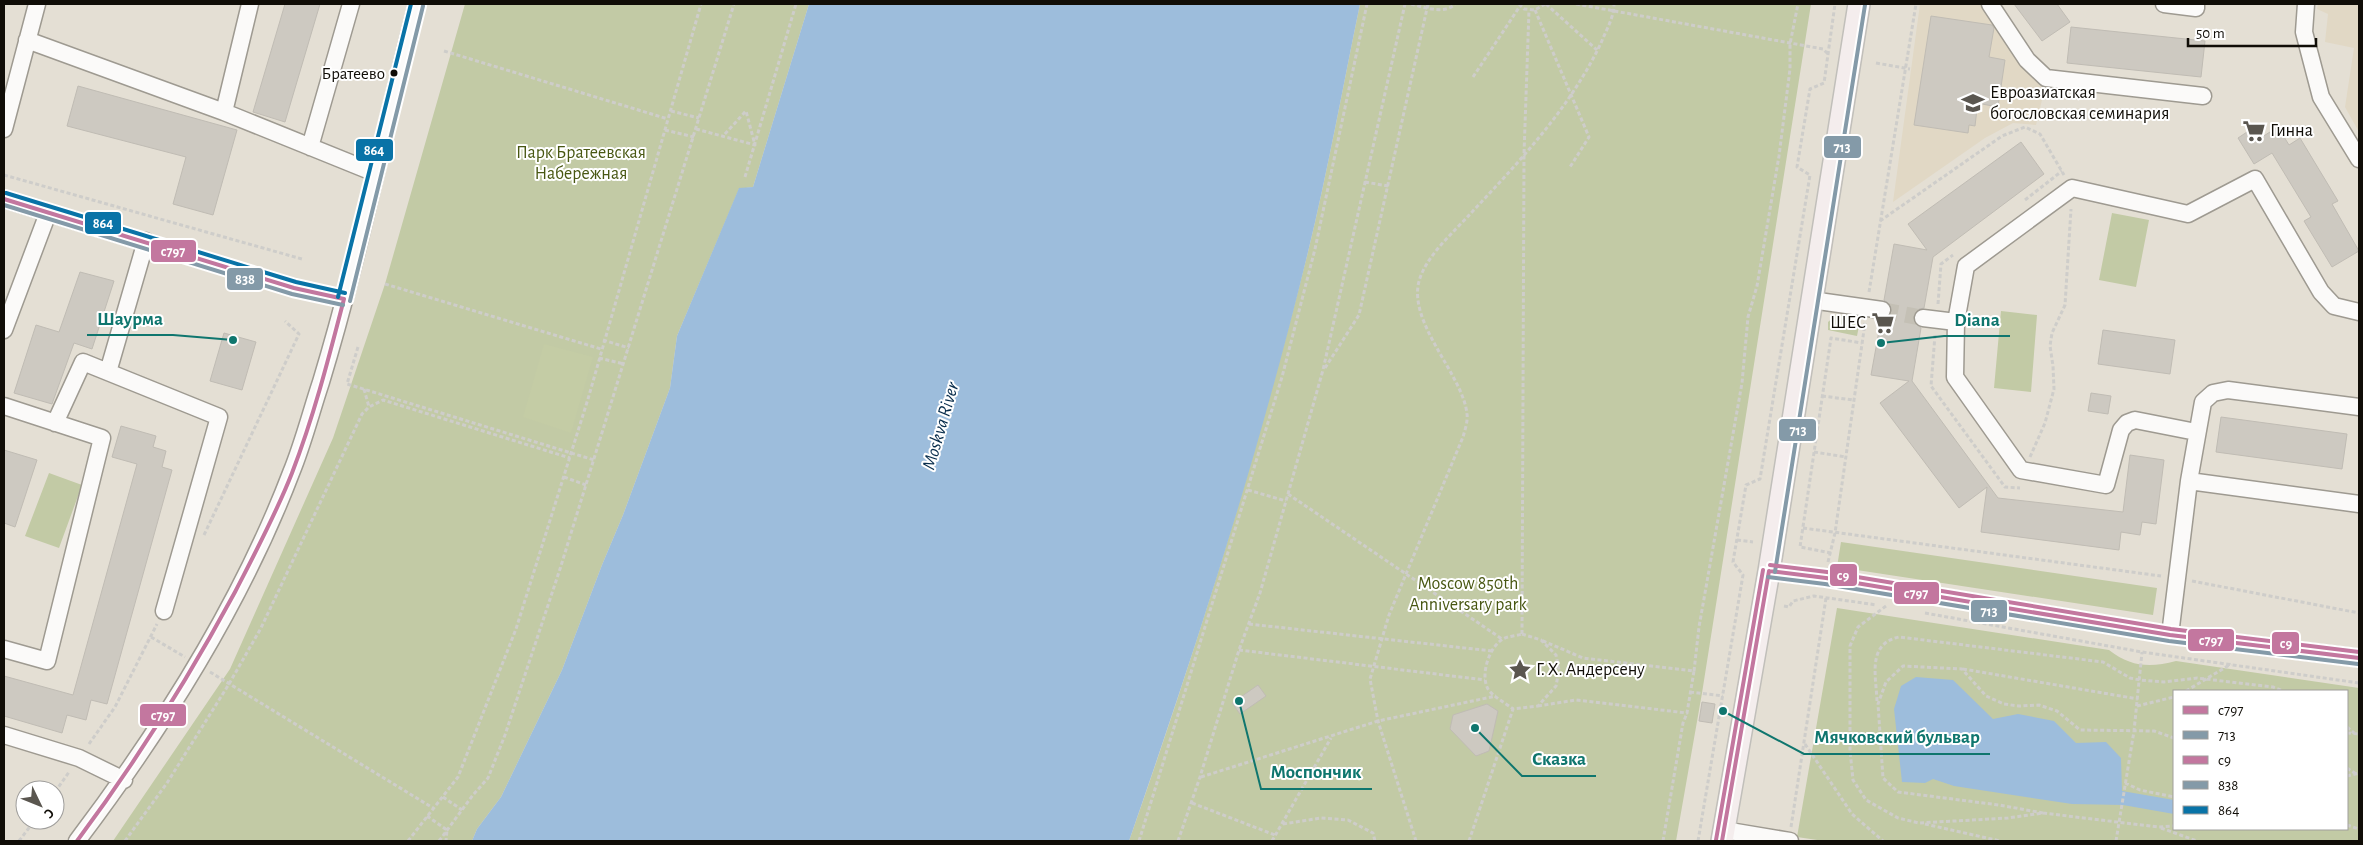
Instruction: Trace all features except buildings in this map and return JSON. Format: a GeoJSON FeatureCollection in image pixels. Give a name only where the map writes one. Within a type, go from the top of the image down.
{"type":"FeatureCollection","features":[{"type":"Feature","properties":{"kind":"main road"},"geometry":{"type":"LineString","coordinates":[[1723,836],[1769,571],[1859,4]]}},
{"type":"Feature","properties":{"kind":"street"},"geometry":{"type":"LineString","coordinates":[[4,129],[11,70],[27,40],[37,4]]}},
{"type":"Feature","properties":{"kind":"street"},"geometry":{"type":"LineString","coordinates":[[224,112],[250,4]]}},
{"type":"Feature","properties":{"kind":"street"},"geometry":{"type":"LineString","coordinates":[[310,147],[351,4]]}},
{"type":"Feature","properties":{"kind":"street"},"geometry":{"type":"LineString","coordinates":[[77,841],[124,780],[197,664],[252,560],[292,473],[344,300],[417,4]]}},
{"type":"Feature","properties":{"kind":"street"},"geometry":{"type":"LineString","coordinates":[[1990,4],[2027,60],[2046,78],[2203,96]]}},
{"type":"Feature","properties":{"kind":"street"},"geometry":{"type":"LineString","coordinates":[[2164,4],[2196,8],[2196,4]]}},
{"type":"Feature","properties":{"kind":"street"},"geometry":{"type":"LineString","coordinates":[[2306,4],[2304,32],[2321,97],[2359,159]]}},
{"type":"Feature","properties":{"kind":"street"},"geometry":{"type":"LineString","coordinates":[[27,40],[224,112],[376,173]]}},
{"type":"Feature","properties":{"kind":"street"},"geometry":{"type":"LineString","coordinates":[[2196,432],[2135,420],[2127,423],[2121,430],[2106,485],[2021,470],[1955,376],[1956,322],[1966,266],[2072,188],[2188,214],[2255,179],[2320,292],[2334,306],[2359,312]]}},
{"type":"Feature","properties":{"kind":"street"},"geometry":{"type":"LineString","coordinates":[[4,200],[146,241],[294,288],[344,300]]}},
{"type":"Feature","properties":{"kind":"street"},"geometry":{"type":"LineString","coordinates":[[4,330],[48,213]]}},
{"type":"Feature","properties":{"kind":"street"},"geometry":{"type":"LineString","coordinates":[[108,372],[146,241]]}},
{"type":"Feature","properties":{"kind":"street"},"geometry":{"type":"LineString","coordinates":[[1812,300],[1874,309]]}},
{"type":"Feature","properties":{"kind":"street"},"geometry":{"type":"LineString","coordinates":[[1930,319],[1956,322]]}},
{"type":"Feature","properties":{"kind":"street"},"geometry":{"type":"LineString","coordinates":[[55,423],[83,362],[219,417],[164,611]]}},
{"type":"Feature","properties":{"kind":"street"},"geometry":{"type":"LineString","coordinates":[[2170,635],[2189,481],[2196,432],[2203,402],[2212,393],[2228,390],[2359,407]]}},
{"type":"Feature","properties":{"kind":"street"},"geometry":{"type":"LineString","coordinates":[[4,406],[102,438],[47,661],[4,649]]}},
{"type":"Feature","properties":{"kind":"street"},"geometry":{"type":"LineString","coordinates":[[2189,481],[2359,504]]}},
{"type":"Feature","properties":{"kind":"street"},"geometry":{"type":"LineString","coordinates":[[1769,571],[1826,578],[2170,635],[2359,658]]}},
{"type":"Feature","properties":{"kind":"street"},"geometry":{"type":"LineString","coordinates":[[4,735],[79,758],[124,780]]}},
{"type":"Feature","properties":{"kind":"street"},"geometry":{"type":"LineString","coordinates":[[1723,836],[1789,841]]}},
{"type":"Feature","properties":{"kind":"path"},"geometry":{"type":"LineString","coordinates":[[408,841],[458,777],[516,629],[570,458],[701,4]]}},
{"type":"Feature","properties":{"kind":"path"},"geometry":{"type":"LineString","coordinates":[[439,841],[488,778],[505,735],[594,460],[734,4]]}},
{"type":"Feature","properties":{"kind":"path"},"geometry":{"type":"LineString","coordinates":[[745,176],[796,4]]}},
{"type":"Feature","properties":{"kind":"path"},"geometry":{"type":"LineString","coordinates":[[1139,841],[1282,377],[1315,249],[1367,4]]}},
{"type":"Feature","properties":{"kind":"path"},"geometry":{"type":"LineString","coordinates":[[1178,841],[1249,624],[1323,370],[1405,4]]}},
{"type":"Feature","properties":{"kind":"path"},"geometry":{"type":"LineString","coordinates":[[1411,4],[1442,9],[1453,7],[1455,4]]}},
{"type":"Feature","properties":{"kind":"path"},"geometry":{"type":"LineString","coordinates":[[1473,77],[1520,5],[1529,10],[1535,10],[1546,4],[1597,50]]}},
{"type":"Feature","properties":{"kind":"path"},"geometry":{"type":"LineString","coordinates":[[1576,4],[1823,49],[1828,54]]}},
{"type":"Feature","properties":{"kind":"path"},"geometry":{"type":"LineString","coordinates":[[1416,841],[1378,721],[1370,679],[1381,640],[1405,575],[1463,436],[1468,416],[1464,400],[1423,318],[1416,290],[1420,276],[1443,244],[1548,127],[1572,95],[1597,50],[1614,10],[1614,4]]}},
{"type":"Feature","properties":{"kind":"path"},"geometry":{"type":"LineString","coordinates":[[1663,841],[1683,723],[1687,713],[1699,627],[1742,383],[1748,317],[1757,286],[1779,156],[1790,69],[1790,44],[1798,4]]}},
{"type":"Feature","properties":{"kind":"path"},"geometry":{"type":"LineString","coordinates":[[1698,841],[1743,575],[1733,562],[1736,540],[1746,485],[1760,479],[1810,175],[1797,167],[1810,89],[1824,83],[1835,4]]}},
{"type":"Feature","properties":{"kind":"path"},"geometry":{"type":"LineString","coordinates":[[1828,562],[1835,533],[1862,343],[1874,309],[1880,221],[1909,68],[1916,4]]}},
{"type":"Feature","properties":{"kind":"path"},"geometry":{"type":"LineString","coordinates":[[1323,370],[1359,315],[1428,6]]}},
{"type":"Feature","properties":{"kind":"path"},"geometry":{"type":"LineString","coordinates":[[1522,634],[1524,154],[1529,10]]}},
{"type":"Feature","properties":{"kind":"path"},"geometry":{"type":"LineString","coordinates":[[1535,10],[1589,137],[1570,167]]}},
{"type":"Feature","properties":{"kind":"path"},"geometry":{"type":"LineString","coordinates":[[444,50],[668,119]]}},
{"type":"Feature","properties":{"kind":"path"},"geometry":{"type":"LineString","coordinates":[[1876,62],[1909,68]]}},
{"type":"Feature","properties":{"kind":"path"},"geometry":{"type":"LineString","coordinates":[[671,111],[700,118]]}},
{"type":"Feature","properties":{"kind":"path"},"geometry":{"type":"LineString","coordinates":[[723,136],[746,111],[754,145]]}},
{"type":"Feature","properties":{"kind":"path"},"geometry":{"type":"LineString","coordinates":[[1880,221],[2002,136],[2025,127],[2040,134],[2072,188],[2064,305],[2052,333],[2050,346],[2054,390],[2045,423],[2034,452],[2021,470]]}},
{"type":"Feature","properties":{"kind":"path"},"geometry":{"type":"LineString","coordinates":[[696,129],[754,145]]}},
{"type":"Feature","properties":{"kind":"path"},"geometry":{"type":"LineString","coordinates":[[665,130],[694,137]]}},
{"type":"Feature","properties":{"kind":"path"},"geometry":{"type":"LineString","coordinates":[[2017,206],[2062,171]]}},
{"type":"Feature","properties":{"kind":"path"},"geometry":{"type":"LineString","coordinates":[[4,175],[302,259]]}},
{"type":"Feature","properties":{"kind":"path"},"geometry":{"type":"LineString","coordinates":[[1366,182],[1388,186]]}},
{"type":"Feature","properties":{"kind":"path"},"geometry":{"type":"LineString","coordinates":[[1956,252],[1941,264],[1930,319],[1931,386],[2005,487],[2025,489]]}},
{"type":"Feature","properties":{"kind":"path"},"geometry":{"type":"LineString","coordinates":[[385,284],[601,349]]}},
{"type":"Feature","properties":{"kind":"path"},"geometry":{"type":"LineString","coordinates":[[1831,552],[1800,547],[1822,396],[1831,338],[1862,343]]}},
{"type":"Feature","properties":{"kind":"path"},"geometry":{"type":"LineString","coordinates":[[603,340],[629,348]]}},
{"type":"Feature","properties":{"kind":"path"},"geometry":{"type":"LineString","coordinates":[[358,347],[347,384],[594,460]]}},
{"type":"Feature","properties":{"kind":"path"},"geometry":{"type":"LineString","coordinates":[[599,358],[624,364]]}},
{"type":"Feature","properties":{"kind":"path"},"geometry":{"type":"LineString","coordinates":[[364,389],[369,407]]}},
{"type":"Feature","properties":{"kind":"path"},"geometry":{"type":"LineString","coordinates":[[1822,396],[1854,400]]}},
{"type":"Feature","properties":{"kind":"path"},"geometry":{"type":"LineString","coordinates":[[125,841],[167,783],[229,684],[261,628],[362,414],[369,407],[382,400],[570,458]]}},
{"type":"Feature","properties":{"kind":"path"},"geometry":{"type":"LineString","coordinates":[[1814,452],[1846,457]]}},
{"type":"Feature","properties":{"kind":"path"},"geometry":{"type":"LineString","coordinates":[[564,477],[586,485]]}},
{"type":"Feature","properties":{"kind":"path"},"geometry":{"type":"LineString","coordinates":[[1248,490],[1286,501]]}},
{"type":"Feature","properties":{"kind":"path"},"geometry":{"type":"LineString","coordinates":[[1288,494],[1502,639]]}},
{"type":"Feature","properties":{"kind":"path"},"geometry":{"type":"LineString","coordinates":[[1803,528],[2178,579],[2359,613]]}},
{"type":"Feature","properties":{"kind":"path"},"geometry":{"type":"LineString","coordinates":[[1736,540],[1753,542]]}},
{"type":"Feature","properties":{"kind":"path"},"geometry":{"type":"LineString","coordinates":[[1789,841],[1826,593]]}},
{"type":"Feature","properties":{"kind":"path"},"geometry":{"type":"LineString","coordinates":[[1784,606],[1789,607],[1793,601],[1814,596],[1895,608]]}},
{"type":"Feature","properties":{"kind":"path"},"geometry":{"type":"LineString","coordinates":[[1886,606],[1858,627],[1850,646],[1850,750],[1853,780],[1866,800],[1898,818],[2000,841]]}},
{"type":"Feature","properties":{"kind":"path"},"geometry":{"type":"LineString","coordinates":[[1924,613],[2142,652],[2359,683]]}},
{"type":"Feature","properties":{"kind":"path"},"geometry":{"type":"LineString","coordinates":[[1249,624],[1492,651]]}},
{"type":"Feature","properties":{"kind":"path"},"geometry":{"type":"LineString","coordinates":[[1687,713],[1576,700],[1513,709],[1489,690],[1485,680],[1492,651],[1502,639],[1522,634],[1583,658],[1694,671]]}},
{"type":"Feature","properties":{"kind":"path"},"geometry":{"type":"LineString","coordinates":[[151,637],[433,808]]}},
{"type":"Feature","properties":{"kind":"path"},"geometry":{"type":"LineString","coordinates":[[2173,826],[2158,827],[2119,823],[1898,792],[1883,778],[1875,669],[1878,650],[1888,640],[1899,637],[2104,662],[2130,678],[2140,680],[2164,682],[2197,678],[2273,687],[2280,690]]}},
{"type":"Feature","properties":{"kind":"path"},"geometry":{"type":"LineString","coordinates":[[1538,706],[1556,686],[1559,670],[1556,655],[1541,640]]}},
{"type":"Feature","properties":{"kind":"path"},"geometry":{"type":"LineString","coordinates":[[1239,650],[1485,680]]}},
{"type":"Feature","properties":{"kind":"path"},"geometry":{"type":"LineString","coordinates":[[2116,841],[2134,731],[2142,652]]}},
{"type":"Feature","properties":{"kind":"path"},"geometry":{"type":"LineString","coordinates":[[2188,690],[2232,664]]}},
{"type":"Feature","properties":{"kind":"path"},"geometry":{"type":"LineString","coordinates":[[1878,704],[1886,682],[1904,666],[1962,669],[2138,699]]}},
{"type":"Feature","properties":{"kind":"path"},"geometry":{"type":"LineString","coordinates":[[1962,669],[1986,696],[2004,704],[2018,706],[2038,705],[2057,711],[2080,730],[2092,732],[2154,731],[2173,738]]}},
{"type":"Feature","properties":{"kind":"path"},"geometry":{"type":"LineString","coordinates":[[1690,692],[1723,696]]}},
{"type":"Feature","properties":{"kind":"path"},"geometry":{"type":"LineString","coordinates":[[1200,777],[1378,721],[1496,696]]}},
{"type":"Feature","properties":{"kind":"path"},"geometry":{"type":"LineString","coordinates":[[2137,706],[2173,697]]}},
{"type":"Feature","properties":{"kind":"path"},"geometry":{"type":"LineString","coordinates":[[1469,841],[1513,709]]}},
{"type":"Feature","properties":{"kind":"path"},"geometry":{"type":"LineString","coordinates":[[1272,841],[1331,737]]}},
{"type":"Feature","properties":{"kind":"path"},"geometry":{"type":"LineString","coordinates":[[1805,743],[1852,814],[1883,841]]}},
{"type":"Feature","properties":{"kind":"path"},"geometry":{"type":"LineString","coordinates":[[2125,783],[2140,790],[2173,797]]}},
{"type":"Feature","properties":{"kind":"path"},"geometry":{"type":"LineString","coordinates":[[443,797],[462,810]]}},
{"type":"Feature","properties":{"kind":"path"},"geometry":{"type":"LineString","coordinates":[[1192,803],[1275,835]]}},
{"type":"Feature","properties":{"kind":"path"},"geometry":{"type":"LineString","coordinates":[[1919,823],[2008,818],[2043,813]]}},
{"type":"Feature","properties":{"kind":"path"},"geometry":{"type":"LineString","coordinates":[[427,816],[447,830]]}},
{"type":"Feature","properties":{"kind":"path"},"geometry":{"type":"LineString","coordinates":[[1283,824],[1321,818],[1348,820],[1373,833],[1375,841]]}},
{"type":"Feature","properties":{"kind":"path"},"geometry":{"type":"LineString","coordinates":[[2158,827],[2197,841]]}},
{"type":"Feature","properties":{"kind":"path"},"geometry":{"type":"LineString","coordinates":[[19,841],[27,830]]}},
{"type":"Feature","properties":{"kind":"path"},"geometry":{"type":"LineString","coordinates":[[446,841],[447,830]]}},
{"type":"Feature","properties":{"kind":"shaded area","name":"Евроазиатская богословская семинария"},"geometry":{"type":"Polygon","coordinates":[[[1920,4],[1983,4],[2027,71],[2036,80],[2046,83],[2036,125],[2013,123],[1985,138],[1893,202],[1920,4]]]}},
{"type":"Feature","properties":{"kind":"shaded area"},"geometry":{"type":"Polygon","coordinates":[[[2318,4],[2359,4],[2359,132],[2345,107],[2354,48],[2325,42],[2328,14],[2317,9],[2318,4]]]}},
{"type":"Feature","properties":{"kind":"green space","name":"Парк Братеевская Набережная"},"geometry":{"type":"Polygon","coordinates":[[[465,4],[809,4],[753,187],[739,189],[677,336],[670,388],[623,515],[562,670],[501,797],[477,829],[472,841],[113,841],[230,669],[333,438],[385,284],[465,4]]]}},
{"type":"Feature","properties":{"kind":"green space","name":"Moscow 850th Anniversary park"},"geometry":{"type":"Polygon","coordinates":[[[1360,4],[1811,4],[1702,693],[1676,841],[1129,841],[1179,696],[1225,549],[1289,327],[1329,159],[1360,4]]]}},
{"type":"Feature","properties":{"kind":"green space"},"geometry":{"type":"Polygon","coordinates":[[[2112,213],[2149,220],[2136,287],[2099,280],[2112,213]]]}},
{"type":"Feature","properties":{"kind":"green space"},"geometry":{"type":"Polygon","coordinates":[[[2001,311],[2037,315],[2031,392],[1994,388],[2001,311]]]}},
{"type":"Feature","properties":{"kind":"green space"},"geometry":{"type":"Polygon","coordinates":[[[1836,315],[1861,316],[1857,336],[1828,330],[1828,322],[1836,315]]]}},
{"type":"Feature","properties":{"kind":"green space"},"geometry":{"type":"Polygon","coordinates":[[[544,344],[593,357],[571,433],[523,417],[544,344]]]}},
{"type":"Feature","properties":{"kind":"green space"},"geometry":{"type":"Polygon","coordinates":[[[49,473],[82,485],[59,548],[25,536],[49,473]]]}},
{"type":"Feature","properties":{"kind":"green space"},"geometry":{"type":"Polygon","coordinates":[[[1841,542],[2157,588],[2153,615],[1837,567],[1841,542]]]}},
{"type":"Feature","properties":{"kind":"green space"},"geometry":{"type":"Polygon","coordinates":[[[1837,608],[2109,650],[2133,663],[2158,665],[2176,661],[2359,688],[2359,841],[1824,841],[1797,837],[1837,608]]]}},
{"type":"Feature","properties":{"kind":"water","name":"Moskva River"},"geometry":{"type":"Polygon","coordinates":[[[809,4],[1360,4],[1315,221],[1269,401],[1226,549],[1129,841],[472,841],[477,829],[501,797],[562,670],[623,515],[670,388],[677,336],[739,188],[753,187],[809,4]]]}},
{"type":"Feature","properties":{"kind":"water"},"geometry":{"type":"Polygon","coordinates":[[[1916,677],[1953,680],[1993,719],[2018,714],[2054,721],[2076,743],[2106,742],[2121,758],[2122,791],[2173,800],[2173,814],[2123,805],[2072,804],[1954,786],[1933,779],[1925,783],[1902,782],[1894,709],[1901,686],[1916,677]]]}},
{"type":"Feature","properties":{"kind":"tunnel"},"geometry":{"type":"LineString","coordinates":[[1882,310],[1923,318]]}},
{"type":"Feature","properties":{"kind":"transit line","name":"864"},"geometry":{"type":"LineString","coordinates":[[338,297],[411,4]]}},
{"type":"Feature","properties":{"kind":"transit line","name":"713"},"geometry":{"type":"LineString","coordinates":[[1775,572],[1865,5]]}},
{"type":"Feature","properties":{"kind":"transit line","name":"838"},"geometry":{"type":"LineString","coordinates":[[350,301],[423,6]]}},
{"type":"Feature","properties":{"kind":"transit line","name":"864"},"geometry":{"type":"LineString","coordinates":[[6,193],[296,282],[345,293]]}},
{"type":"Feature","properties":{"kind":"transit line","name":"с797"},"geometry":{"type":"LineString","coordinates":[[4,199],[294,288],[344,299]]}},
{"type":"Feature","properties":{"kind":"transit line","name":"838"},"geometry":{"type":"LineString","coordinates":[[4,205],[292,294],[343,305]]}},
{"type":"Feature","properties":{"kind":"transit line","name":"с797"},"geometry":{"type":"LineString","coordinates":[[77,841],[141,750],[180,688],[235,592],[265,533],[300,452],[327,365],[344,299]]}},
{"type":"Feature","properties":{"kind":"transit line","name":"с9"},"geometry":{"type":"LineString","coordinates":[[1770,565],[1827,572],[2171,629],[2359,652]]}},
{"type":"Feature","properties":{"kind":"transit line","name":"с9"},"geometry":{"type":"LineString","coordinates":[[1716,840],[1763,570]]}},
{"type":"Feature","properties":{"kind":"transit line","name":"с797"},"geometry":{"type":"LineString","coordinates":[[1769,571],[1826,578],[2170,635],[2359,658]]}},
{"type":"Feature","properties":{"kind":"transit line","name":"с797"},"geometry":{"type":"LineString","coordinates":[[1722,841],[1769,571]]}},
{"type":"Feature","properties":{"kind":"transit line","name":"713"},"geometry":{"type":"LineString","coordinates":[[1768,577],[1825,584],[2169,641],[2358,664]]}},
{"type":"Feature","properties":{"kind":"place","name":"Братеево"},"geometry":{"type":"Point","coordinates":[394,73]}},
{"type":"Feature","properties":{"kind":"place","name":"Евроазиатская богословская семинария"},"geometry":{"type":"Point","coordinates":[1973,103]}},
{"type":"Feature","properties":{"kind":"place","name":"Гинна"},"geometry":{"type":"Point","coordinates":[2254,131]}},
{"type":"Feature","properties":{"kind":"place","name":"ШЕС"},"geometry":{"type":"Point","coordinates":[1883,323]}},
{"type":"Feature","properties":{"kind":"place","name":"Шаурма"},"geometry":{"type":"Point","coordinates":[233,340]}},
{"type":"Feature","properties":{"kind":"place","name":"Diana"},"geometry":{"type":"Point","coordinates":[1881,343]}},
{"type":"Feature","properties":{"kind":"place","name":"Г. Х. Андерсену"},"geometry":{"type":"Point","coordinates":[1520,670]}},
{"type":"Feature","properties":{"kind":"place","name":"Моспончик"},"geometry":{"type":"Point","coordinates":[1239,701]}},
{"type":"Feature","properties":{"kind":"place","name":"Мячковский бульвар"},"geometry":{"type":"Point","coordinates":[1723,711]}},
{"type":"Feature","properties":{"kind":"place","name":"Сказка"},"geometry":{"type":"Point","coordinates":[1475,728]}}]}
